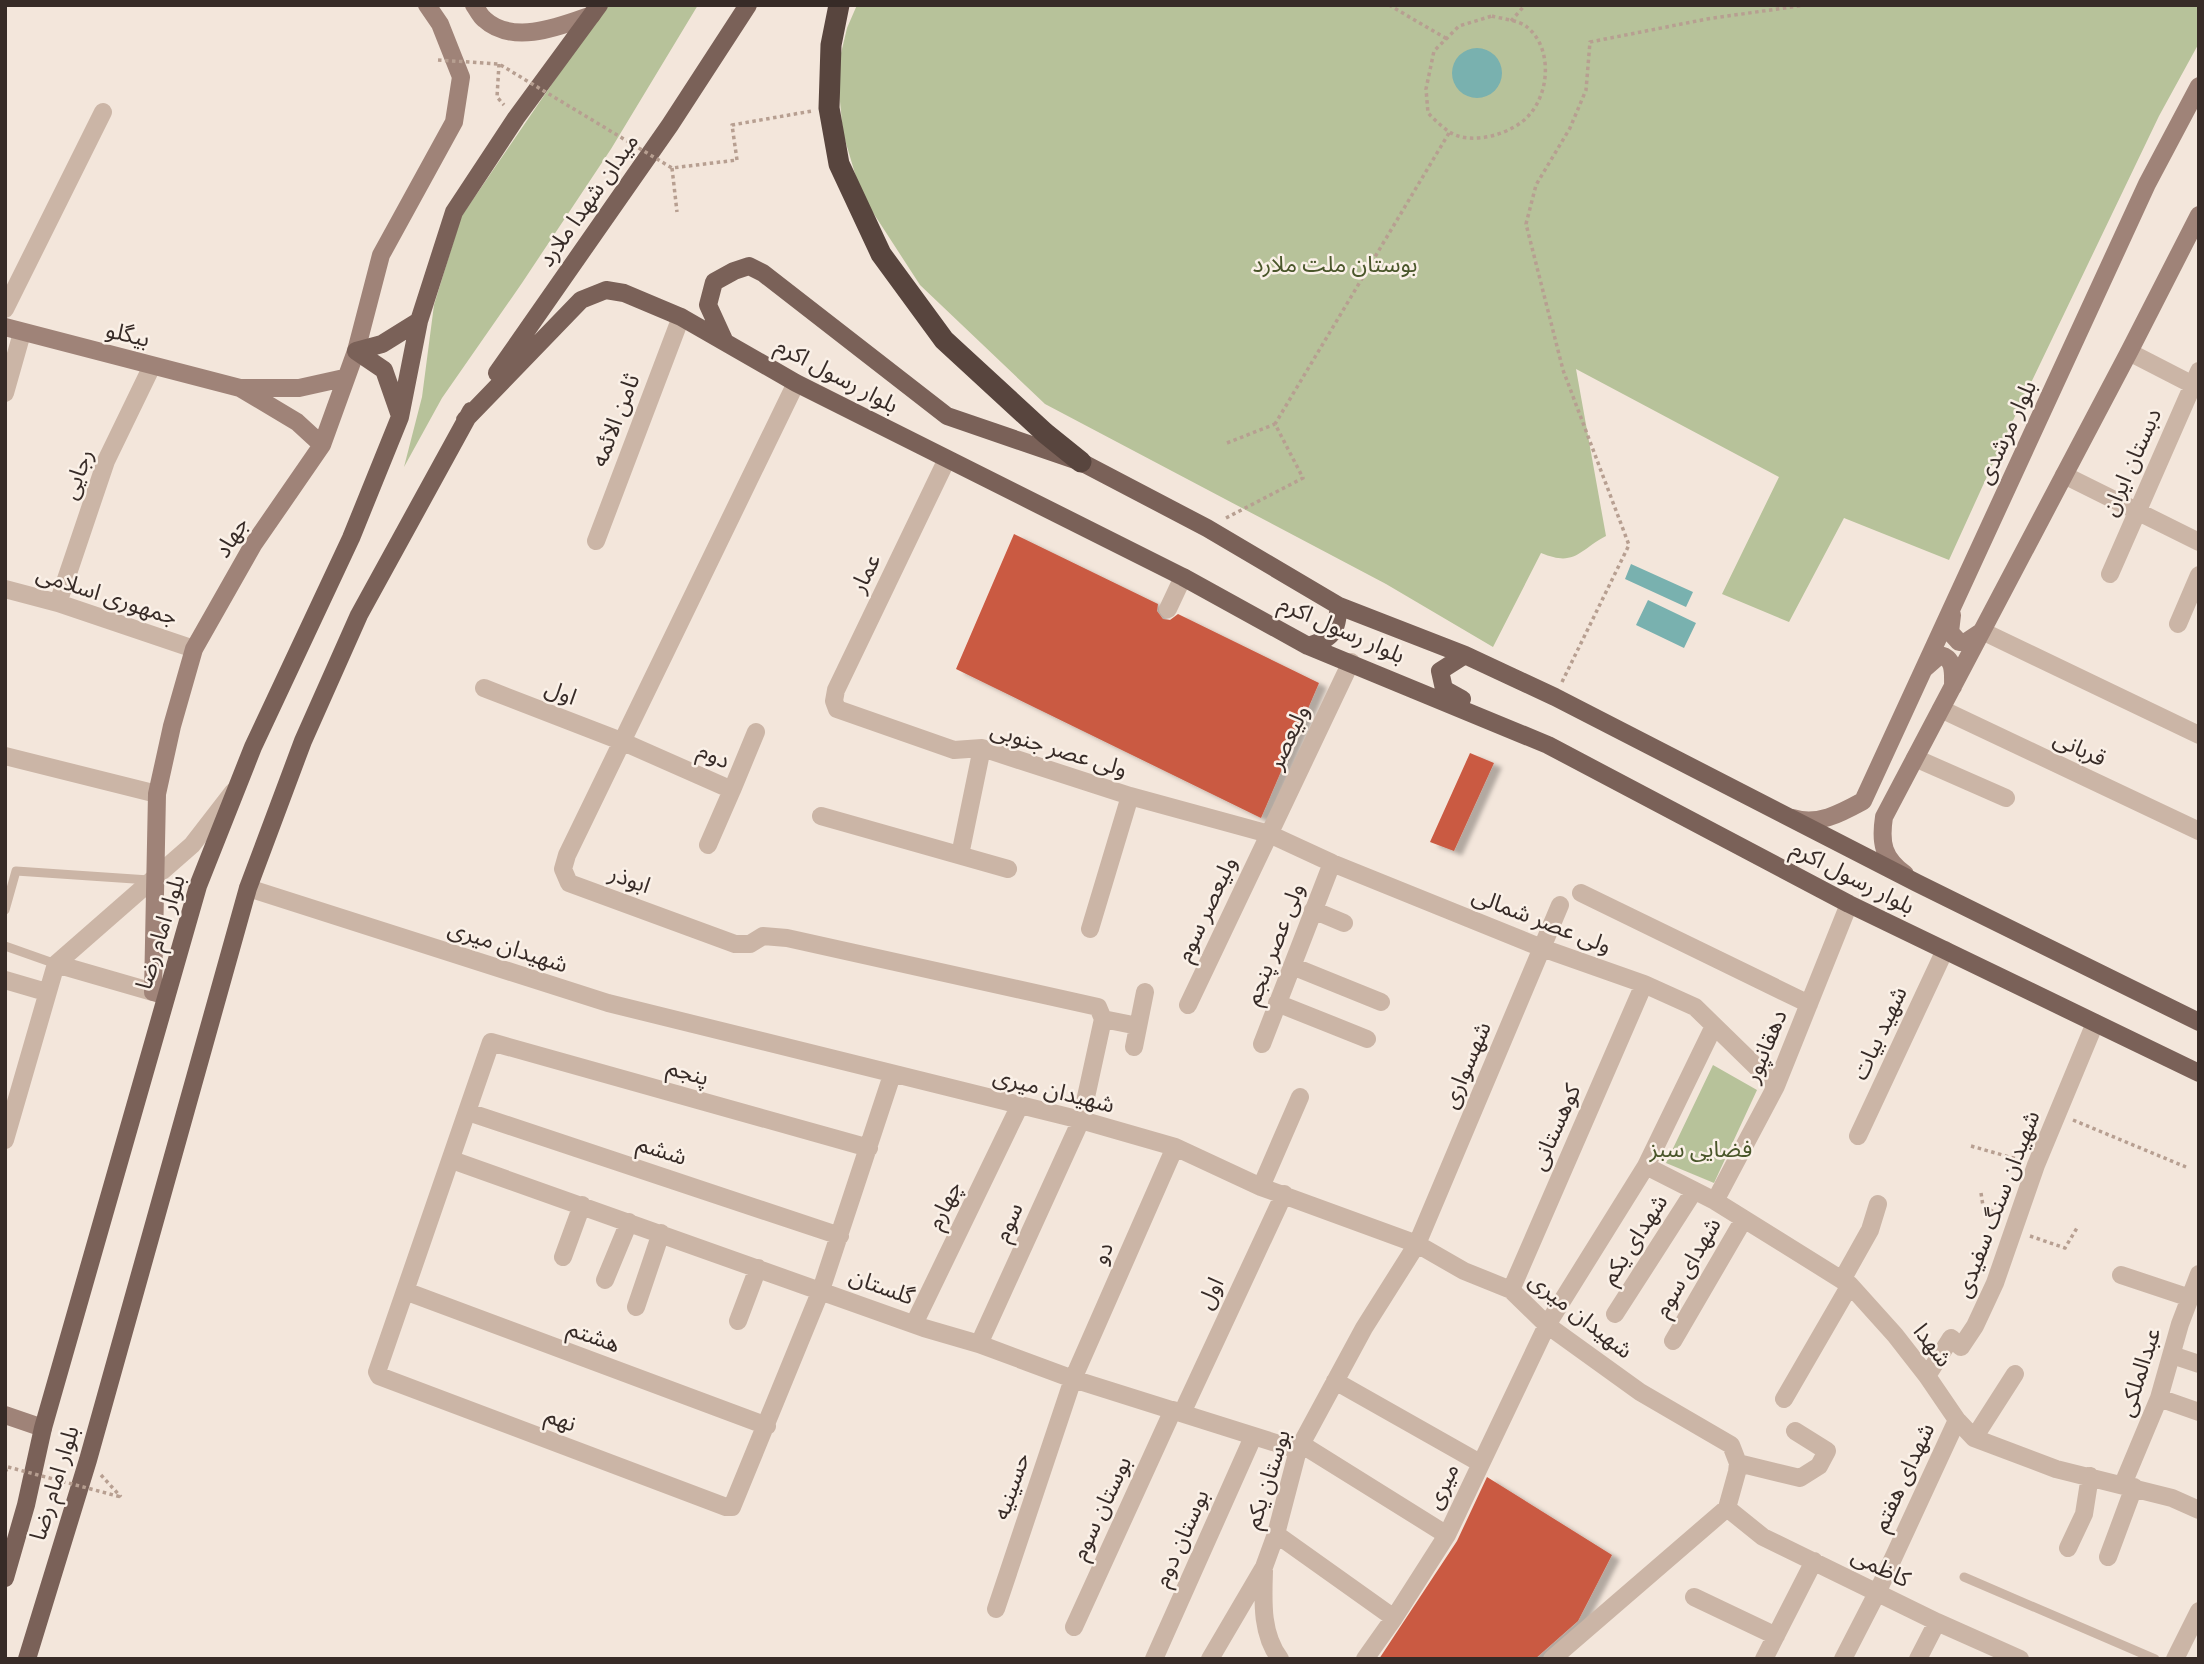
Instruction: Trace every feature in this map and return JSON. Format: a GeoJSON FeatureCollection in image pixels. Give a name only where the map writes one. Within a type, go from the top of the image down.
{"type":"FeatureCollection","features":[{"type":"Feature","properties":{"kind":"highway"},"geometry":{"type":"LineString","coordinates":[[839,5],[831,45],[829,108],[839,164],[881,254],[944,340],[1045,433],[1081,462]]}},
{"type":"Feature","properties":{"kind":"main road","name":"جهاد"},"geometry":{"type":"LineString","coordinates":[[160,994],[155,880],[157,794],[172,726],[194,649],[253,545],[321,445],[356,351],[381,255],[454,122],[461,77],[440,24],[428,5]]}},
{"type":"Feature","properties":{"kind":"main road"},"geometry":{"type":"LineString","coordinates":[[474,5],[484,20],[517,32],[550,29],[596,10]]}},
{"type":"Feature","properties":{"kind":"main road","name":"میدان شهدا ملارد"},"geometry":{"type":"LineString","coordinates":[[465,420],[670,125],[748,5]]}},
{"type":"Feature","properties":{"kind":"main road"},"geometry":{"type":"LineString","coordinates":[[356,351],[382,344],[419,321],[454,212],[516,118],[596,10]]}},
{"type":"Feature","properties":{"kind":"main road","name":"بلوار مرشدی"},"geometry":{"type":"LineString","coordinates":[[1780,814],[1808,822],[1843,811],[1863,801],[2147,184],[2199,86]]}},
{"type":"Feature","properties":{"kind":"main road"},"geometry":{"type":"LineString","coordinates":[[1917,883],[1891,864],[1881,835],[1884,817],[2199,215]]}},
{"type":"Feature","properties":{"kind":"main road","name":"بلوار رسول اکرم"},"geometry":{"type":"LineString","coordinates":[[723,340],[708,305],[714,282],[749,266],[947,416],[1081,462],[1207,528],[1339,606],[1465,655],[1555,697],[1780,814],[2199,1022]]}},
{"type":"Feature","properties":{"kind":"main road","name":"بلوار رسول اکرم"},"geometry":{"type":"LineString","coordinates":[[465,420],[580,300],[606,290],[624,293],[681,317],[796,383],[1183,577],[1308,646],[1548,745],[1849,904],[2199,1073]]}},
{"type":"Feature","properties":{"kind":"main road","name":"بلوار امام رضا"},"geometry":{"type":"LineString","coordinates":[[5,1578],[160,994],[198,886],[253,747],[351,538],[400,417],[419,321]]}},
{"type":"Feature","properties":{"kind":"main road","name":"بیگلو"},"geometry":{"type":"LineString","coordinates":[[14,330],[240,388]]}},
{"type":"Feature","properties":{"kind":"main road"},"geometry":{"type":"LineString","coordinates":[[356,351],[384,370],[400,417]]}},
{"type":"Feature","properties":{"kind":"main road"},"geometry":{"type":"LineString","coordinates":[[240,388],[299,388],[344,378]]}},
{"type":"Feature","properties":{"kind":"main road"},"geometry":{"type":"LineString","coordinates":[[240,388],[297,422],[321,445]]}},
{"type":"Feature","properties":{"kind":"main road","name":"بلوار امام رضا"},"geometry":{"type":"LineString","coordinates":[[27,1659],[88,1460],[248,888],[303,741],[359,615],[465,420]]}},
{"type":"Feature","properties":{"kind":"main road"},"geometry":{"type":"LineString","coordinates":[[1955,602],[1950,632],[1952,638],[1966,642],[1982,631]]}},
{"type":"Feature","properties":{"kind":"main road"},"geometry":{"type":"LineString","coordinates":[[1308,646],[1325,641],[1336,629],[1339,606]]}},
{"type":"Feature","properties":{"kind":"main road"},"geometry":{"type":"LineString","coordinates":[[1465,655],[1440,671],[1444,689],[1548,745]]}},
{"type":"Feature","properties":{"kind":"main road"},"geometry":{"type":"LineString","coordinates":[[1920,673],[1940,655],[1947,657],[1951,662],[1953,687]]}},
{"type":"Feature","properties":{"kind":"main road"},"geometry":{"type":"LineString","coordinates":[[5,1415],[43,1428]]}},
{"type":"Feature","properties":{"kind":"street"},"geometry":{"type":"LineString","coordinates":[[5,309],[103,112]]}},
{"type":"Feature","properties":{"kind":"street","name":"ثامن الائمه"},"geometry":{"type":"LineString","coordinates":[[596,541],[681,317]]}},
{"type":"Feature","properties":{"kind":"street"},"geometry":{"type":"LineString","coordinates":[[5,393],[14,330]]}},
{"type":"Feature","properties":{"kind":"street"},"geometry":{"type":"LineString","coordinates":[[2129,352],[2196,381]]}},
{"type":"Feature","properties":{"kind":"street","name":"رجایی"},"geometry":{"type":"LineString","coordinates":[[58,603],[106,461],[152,366]]}},
{"type":"Feature","properties":{"kind":"street","name":"دبستان ایران"},"geometry":{"type":"LineString","coordinates":[[2110,574],[2196,381]]}},
{"type":"Feature","properties":{"kind":"street","name":"ابوذر"},"geometry":{"type":"LineString","coordinates":[[796,383],[567,855],[563,869],[569,883],[735,944],[750,944],[763,936],[787,938],[1098,1007],[1103,1019]]}},
{"type":"Feature","properties":{"kind":"street","name":"عمار"},"geometry":{"type":"LineString","coordinates":[[837,709],[834,701],[836,690],[947,459]]}},
{"type":"Feature","properties":{"kind":"street"},"geometry":{"type":"LineString","coordinates":[[2064,475],[2199,542]]}},
{"type":"Feature","properties":{"kind":"street"},"geometry":{"type":"LineString","coordinates":[[1168,609],[1183,577]]}},
{"type":"Feature","properties":{"kind":"street"},"geometry":{"type":"LineString","coordinates":[[2178,624],[2198,577]]}},
{"type":"Feature","properties":{"kind":"street","name":"جمهوری اسلامی"},"geometry":{"type":"LineString","coordinates":[[5,589],[58,603],[194,649]]}},
{"type":"Feature","properties":{"kind":"street"},"geometry":{"type":"LineString","coordinates":[[1982,631],[2199,735]]}},
{"type":"Feature","properties":{"kind":"street","name":"ولیعصر"},"geometry":{"type":"LineString","coordinates":[[1269,834],[1351,662]]}},
{"type":"Feature","properties":{"kind":"street","name":"اول"},"geometry":{"type":"LineString","coordinates":[[484,688],[621,741]]}},
{"type":"Feature","properties":{"kind":"street","name":"ولی عصر جنوبی"},"geometry":{"type":"LineString","coordinates":[[837,709],[954,750],[982,748],[1130,796],[1269,834]]}},
{"type":"Feature","properties":{"kind":"street","name":"قربانی"},"geometry":{"type":"LineString","coordinates":[[1941,709],[2199,831]]}},
{"type":"Feature","properties":{"kind":"street"},"geometry":{"type":"LineString","coordinates":[[732,790],[756,732]]}},
{"type":"Feature","properties":{"kind":"street","name":"دوم"},"geometry":{"type":"LineString","coordinates":[[621,741],[732,790],[708,845]]}},
{"type":"Feature","properties":{"kind":"street"},"geometry":{"type":"LineString","coordinates":[[960,855],[982,748]]}},
{"type":"Feature","properties":{"kind":"street"},"geometry":{"type":"LineString","coordinates":[[5,756],[157,794]]}},
{"type":"Feature","properties":{"kind":"street"},"geometry":{"type":"LineString","coordinates":[[1915,758],[2006,798]]}},
{"type":"Feature","properties":{"kind":"street"},"geometry":{"type":"LineString","coordinates":[[5,1140],[56,964],[192,845],[239,784]]}},
{"type":"Feature","properties":{"kind":"street"},"geometry":{"type":"LineString","coordinates":[[1090,929],[1130,796]]}},
{"type":"Feature","properties":{"kind":"street"},"geometry":{"type":"LineString","coordinates":[[821,816],[1007,869]]}},
{"type":"Feature","properties":{"kind":"street","name":"ولی عصر شمالی"},"geometry":{"type":"LineString","coordinates":[[1269,834],[1332,863],[1542,948],[1644,984],[1695,1007],[1776,1086]]}},
{"type":"Feature","properties":{"kind":"street","name":"ولیعصر سوم"},"geometry":{"type":"LineString","coordinates":[[1188,1005],[1269,834]]}},
{"type":"Feature","properties":{"kind":"street","name":"ولی عصر پنجم"},"geometry":{"type":"LineString","coordinates":[[1262,1044],[1332,863]]}},
{"type":"Feature","properties":{"kind":"street","name":"شهیدان میری"},"geometry":{"type":"LineString","coordinates":[[248,888],[608,1003],[1019,1107],[1081,1120],[1175,1147],[1261,1186],[1416,1244],[1464,1271],[1511,1290],[1547,1325],[1640,1392],[1731,1445],[1738,1463]]}},
{"type":"Feature","properties":{"kind":"street"},"geometry":{"type":"LineString","coordinates":[[1581,893],[1809,1004]]}},
{"type":"Feature","properties":{"kind":"street","name":"دهقانپور"},"geometry":{"type":"LineString","coordinates":[[1715,1202],[1776,1086],[1849,904]]}},
{"type":"Feature","properties":{"kind":"street","name":"شهسواری"},"geometry":{"type":"LineString","coordinates":[[1416,1244],[1560,905]]}},
{"type":"Feature","properties":{"kind":"street"},"geometry":{"type":"LineString","coordinates":[[1313,910],[1344,923]]}},
{"type":"Feature","properties":{"kind":"street","name":"شهید بیات"},"geometry":{"type":"LineString","coordinates":[[1858,1136],[1945,950]]}},
{"type":"Feature","properties":{"kind":"street"},"geometry":{"type":"LineString","coordinates":[[56,964],[160,994]]}},
{"type":"Feature","properties":{"kind":"street"},"geometry":{"type":"LineString","coordinates":[[1292,966],[1381,1002]]}},
{"type":"Feature","properties":{"kind":"street"},"geometry":{"type":"LineString","coordinates":[[5,980],[46,992]]}},
{"type":"Feature","properties":{"kind":"street","name":"کوهستانی"},"geometry":{"type":"LineString","coordinates":[[1511,1290],[1644,984]]}},
{"type":"Feature","properties":{"kind":"street"},"geometry":{"type":"LineString","coordinates":[[1134,1047],[1145,992]]}},
{"type":"Feature","properties":{"kind":"street"},"geometry":{"type":"LineString","coordinates":[[1277,1003],[1367,1039]]}},
{"type":"Feature","properties":{"kind":"street"},"geometry":{"type":"LineString","coordinates":[[1081,1120],[1103,1019],[1138,1026]]}},
{"type":"Feature","properties":{"kind":"street","name":"شهیدان سنگ سفیدی"},"geometry":{"type":"LineString","coordinates":[[1927,1376],[1951,1338],[1961,1347],[1975,1326],[1995,1283],[2036,1165],[2095,1023]]}},
{"type":"Feature","properties":{"kind":"street"},"geometry":{"type":"LineString","coordinates":[[1547,1325],[1646,1166],[1714,1026]]}},
{"type":"Feature","properties":{"kind":"street","name":"پنجم"},"geometry":{"type":"LineString","coordinates":[[468,1112],[488,1045],[495,1042],[869,1148]]}},
{"type":"Feature","properties":{"kind":"street"},"geometry":{"type":"LineString","coordinates":[[5,1074],[23,1079]]}},
{"type":"Feature","properties":{"kind":"street"},"geometry":{"type":"LineString","coordinates":[[766,1426],[821,1290],[892,1075]]}},
{"type":"Feature","properties":{"kind":"street"},"geometry":{"type":"LineString","coordinates":[[1261,1186],[1300,1097]]}},
{"type":"Feature","properties":{"kind":"street","name":"چهارم"},"geometry":{"type":"LineString","coordinates":[[914,1324],[1019,1107]]}},
{"type":"Feature","properties":{"kind":"street"},"geometry":{"type":"LineString","coordinates":[[405,1292],[468,1112]]}},
{"type":"Feature","properties":{"kind":"street","name":"ششم"},"geometry":{"type":"LineString","coordinates":[[468,1112],[840,1236]]}},
{"type":"Feature","properties":{"kind":"street","name":"سوم"},"geometry":{"type":"LineString","coordinates":[[979,1344],[1081,1120]]}},
{"type":"Feature","properties":{"kind":"street","name":"دو"},"geometry":{"type":"LineString","coordinates":[[1073,1379],[1175,1147]]}},
{"type":"Feature","properties":{"kind":"street","name":"گلستان"},"geometry":{"type":"LineString","coordinates":[[452,1160],[1073,1379],[1253,1437],[1300,1447],[1447,1535]]}},
{"type":"Feature","properties":{"kind":"street","name":"شهدا"},"geometry":{"type":"LineString","coordinates":[[1646,1166],[1715,1202],[1846,1283],[1895,1335],[1957,1420],[1974,1438],[2056,1469],[2172,1498],[2199,1510]]}},
{"type":"Feature","properties":{"kind":"street","name":"شهدای یکم"},"geometry":{"type":"LineString","coordinates":[[1615,1314],[1694,1191]]}},
{"type":"Feature","properties":{"kind":"street","name":"اول"},"geometry":{"type":"LineString","coordinates":[[1177,1411],[1284,1194]]}},
{"type":"Feature","properties":{"kind":"street"},"geometry":{"type":"LineString","coordinates":[[1784,1399],[1846,1283],[1870,1230],[1878,1204]]}},
{"type":"Feature","properties":{"kind":"street"},"geometry":{"type":"LineString","coordinates":[[563,1257],[582,1205]]}},
{"type":"Feature","properties":{"kind":"street","name":"شهدای سوم"},"geometry":{"type":"LineString","coordinates":[[1673,1341],[1744,1219]]}},
{"type":"Feature","properties":{"kind":"street"},"geometry":{"type":"LineString","coordinates":[[605,1280],[629,1222]]}},
{"type":"Feature","properties":{"kind":"street"},"geometry":{"type":"LineString","coordinates":[[636,1307],[661,1233]]}},
{"type":"Feature","properties":{"kind":"street","name":"بوستان یکم"},"geometry":{"type":"LineString","coordinates":[[1210,1659],[1264,1567],[1300,1447],[1364,1328],[1416,1244]]}},
{"type":"Feature","properties":{"kind":"street"},"geometry":{"type":"LineString","coordinates":[[738,1321],[758,1268]]}},
{"type":"Feature","properties":{"kind":"street","name":"عبدالملکی"},"geometry":{"type":"LineString","coordinates":[[2108,1557],[2199,1274]]}},
{"type":"Feature","properties":{"kind":"street"},"geometry":{"type":"LineString","coordinates":[[2121,1275],[2190,1298]]}},
{"type":"Feature","properties":{"kind":"street","name":"نهم"},"geometry":{"type":"LineString","coordinates":[[405,1292],[377,1369],[379,1376],[726,1507],[735,1505],[766,1426]]}},
{"type":"Feature","properties":{"kind":"street","name":"هشتم"},"geometry":{"type":"LineString","coordinates":[[405,1292],[766,1426]]}},
{"type":"Feature","properties":{"kind":"street","name":"میری"},"geometry":{"type":"LineString","coordinates":[[1365,1659],[1447,1535],[1547,1325]]}},
{"type":"Feature","properties":{"kind":"street"},"geometry":{"type":"LineString","coordinates":[[2172,1355],[2199,1364]]}},
{"type":"Feature","properties":{"kind":"street"},"geometry":{"type":"LineString","coordinates":[[1974,1438],[2015,1374]]}},
{"type":"Feature","properties":{"kind":"street","name":"حسینیه"},"geometry":{"type":"LineString","coordinates":[[996,1609],[1073,1379]]}},
{"type":"Feature","properties":{"kind":"street"},"geometry":{"type":"LineString","coordinates":[[1335,1381],[1480,1463]]}},
{"type":"Feature","properties":{"kind":"street"},"geometry":{"type":"LineString","coordinates":[[2159,1398],[2199,1412]]}},
{"type":"Feature","properties":{"kind":"street","name":"بوستان سوم"},"geometry":{"type":"LineString","coordinates":[[1074,1627],[1177,1411]]}},
{"type":"Feature","properties":{"kind":"street","name":"شهدای هفتم"},"geometry":{"type":"LineString","coordinates":[[1877,1593],[1957,1420]]}},
{"type":"Feature","properties":{"kind":"street"},"geometry":{"type":"LineString","coordinates":[[1552,1659],[1727,1508],[1738,1463],[1800,1478],[1819,1466],[1827,1451],[1795,1431]]}},
{"type":"Feature","properties":{"kind":"street","name":"بوستان دوم"},"geometry":{"type":"LineString","coordinates":[[1154,1659],[1253,1437]]}},
{"type":"Feature","properties":{"kind":"street"},"geometry":{"type":"LineString","coordinates":[[2068,1548],[2084,1514],[2090,1476]]}},
{"type":"Feature","properties":{"kind":"street","name":"کاظمی"},"geometry":{"type":"LineString","coordinates":[[1727,1508],[1763,1536],[1937,1622],[2020,1659]]}},
{"type":"Feature","properties":{"kind":"street"},"geometry":{"type":"LineString","coordinates":[[1276,1534],[1394,1618]]}},
{"type":"Feature","properties":{"kind":"street"},"geometry":{"type":"LineString","coordinates":[[1764,1659],[1814,1561]]}},
{"type":"Feature","properties":{"kind":"street"},"geometry":{"type":"LineString","coordinates":[[1264,1567],[1263,1602],[1267,1631],[1280,1659]]}},
{"type":"Feature","properties":{"kind":"street"},"geometry":{"type":"LineString","coordinates":[[1843,1659],[1877,1593]]}},
{"type":"Feature","properties":{"kind":"street"},"geometry":{"type":"LineString","coordinates":[[1694,1597],[1776,1636]]}},
{"type":"Feature","properties":{"kind":"street"},"geometry":{"type":"LineString","coordinates":[[2175,1659],[2199,1611]]}},
{"type":"Feature","properties":{"kind":"street"},"geometry":{"type":"LineString","coordinates":[[1918,1659],[1937,1622]]}},
{"type":"Feature","properties":{"kind":"lane"},"geometry":{"type":"LineString","coordinates":[[5,910],[16,871],[155,880]]}},
{"type":"Feature","properties":{"kind":"lane"},"geometry":{"type":"LineString","coordinates":[[5,946],[56,964]]}},
{"type":"Feature","properties":{"kind":"lane"},"geometry":{"type":"LineString","coordinates":[[1964,1577],[2155,1659]]}},
{"type":"Feature","properties":{"kind":"path"},"geometry":{"type":"LineString","coordinates":[[1389,5],[1447,39]]}},
{"type":"Feature","properties":{"kind":"path"},"geometry":{"type":"LineString","coordinates":[[1511,21],[1525,5]]}},
{"type":"Feature","properties":{"kind":"path"},"geometry":{"type":"LineString","coordinates":[[1555,697],[1629,545],[1563,370],[1526,224],[1536,185],[1570,128],[1586,90],[1590,42],[1707,19],[1805,5]]}},
{"type":"Feature","properties":{"kind":"path"},"geometry":{"type":"LineString","coordinates":[[1492,16],[1511,21],[1526,26],[1543,48],[1546,81],[1530,114],[1502,135],[1477,139],[1449,133],[1428,113],[1426,89],[1434,51],[1459,26],[1492,16]]}},
{"type":"Feature","properties":{"kind":"path"},"geometry":{"type":"LineString","coordinates":[[438,60],[499,64],[672,169],[737,160],[732,125],[829,108]]}},
{"type":"Feature","properties":{"kind":"path"},"geometry":{"type":"LineString","coordinates":[[497,97],[499,64]]}},
{"type":"Feature","properties":{"kind":"path"},"geometry":{"type":"LineString","coordinates":[[1227,443],[1275,425],[1449,133]]}},
{"type":"Feature","properties":{"kind":"path"},"geometry":{"type":"LineString","coordinates":[[672,169],[677,212]]}},
{"type":"Feature","properties":{"kind":"path"},"geometry":{"type":"LineString","coordinates":[[1207,528],[1303,478],[1275,425]]}},
{"type":"Feature","properties":{"kind":"path"},"geometry":{"type":"LineString","coordinates":[[2058,1114],[2186,1167]]}},
{"type":"Feature","properties":{"kind":"path"},"geometry":{"type":"LineString","coordinates":[[1971,1146],[2036,1165]]}},
{"type":"Feature","properties":{"kind":"path"},"geometry":{"type":"LineString","coordinates":[[1981,1193],[1983,1206],[2014,1227],[2065,1248],[2077,1228]]}},
{"type":"Feature","properties":{"kind":"path"},"geometry":{"type":"LineString","coordinates":[[5,1472],[8,1467],[121,1497],[88,1460]]}},
{"type":"Feature","properties":{"kind":"green space"},"geometry":{"type":"Polygon","coordinates":[[[606,5],[698,5],[611,149],[442,398],[404,467],[422,397],[434,305],[461,217],[606,5]]]}},
{"type":"Feature","properties":{"kind":"green space","name":"بوستان ملت ملارد"},"geometry":{"type":"Polygon","coordinates":[[[857,5],[2199,5],[2199,43],[2159,116],[1949,560],[1844,518],[1789,622],[1722,594],[1779,477],[1576,369],[1606,536],[1569,558],[1541,553],[1493,647],[1386,584],[1045,404],[920,285],[861,194],[843,133],[837,70],[847,28],[857,5]]]}},
{"type":"Feature","properties":{"kind":"green space","name":"فضایی سبز"},"geometry":{"type":"Polygon","coordinates":[[[1713,1065],[1757,1090],[1714,1183],[1666,1163],[1713,1065]]]}},
{"type":"Feature","properties":{"kind":"water"},"geometry":{"type":"Polygon","coordinates":[[[1477,48],[1495,55],[1502,73],[1495,91],[1477,98],[1459,91],[1452,73],[1459,55],[1477,48]]]}},
{"type":"Feature","properties":{"kind":"water"},"geometry":{"type":"Polygon","coordinates":[[[1631,564],[1693,592],[1686,607],[1625,579],[1631,564]]]}},
{"type":"Feature","properties":{"kind":"water"},"geometry":{"type":"Polygon","coordinates":[[[1648,600],[1696,623],[1684,648],[1636,625],[1648,600]]]}},
{"type":"Feature","properties":{"kind":"building"},"geometry":{"type":"Polygon","coordinates":[[[1014,534],[1158,604],[1157,611],[1163,619],[1170,620],[1178,614],[1319,683],[1261,818],[956,669],[1014,534]]]}},
{"type":"Feature","properties":{"kind":"building"},"geometry":{"type":"Polygon","coordinates":[[[1470,753],[1494,763],[1454,851],[1430,842],[1470,753]]]}},
{"type":"Feature","properties":{"kind":"building"},"geometry":{"type":"Polygon","coordinates":[[[1487,1477],[1612,1555],[1578,1621],[1535,1659],[1379,1659],[1457,1541],[1487,1477]]]}}]}
